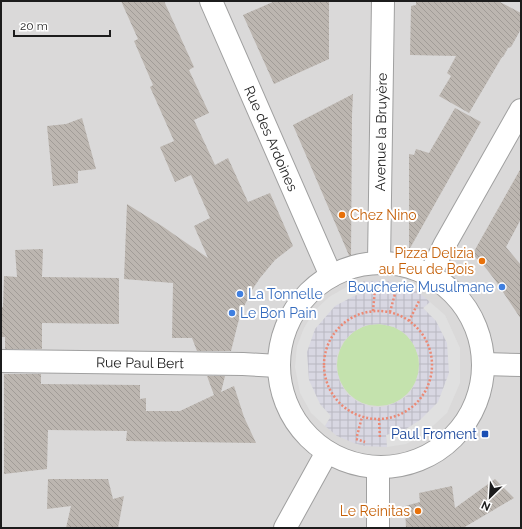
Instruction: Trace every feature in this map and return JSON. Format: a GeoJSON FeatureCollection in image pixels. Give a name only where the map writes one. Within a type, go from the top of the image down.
{"type":"FeatureCollection","features":[{"type":"Feature","properties":{"kind":"street","name":"Rue des Ardoines"},"geometry":{"type":"LineString","coordinates":[[211,1],[331,276]]}},
{"type":"Feature","properties":{"kind":"street","name":"Avenue la Bruyère"},"geometry":{"type":"LineString","coordinates":[[379,262],[383,1]]}},
{"type":"Feature","properties":{"kind":"street"},"geometry":{"type":"LineString","coordinates":[[430,275],[444,246],[521,110]]}},
{"type":"Feature","properties":{"kind":"street"},"geometry":{"type":"LineString","coordinates":[[379,262],[403,264],[430,275],[452,291],[469,312],[480,337],[484,364],[479,397],[464,426],[440,449],[410,463],[371,467],[348,462],[327,452],[301,429],[284,399],[278,366],[282,338],[292,313],[309,292],[331,276],[354,266],[379,262]]}},
{"type":"Feature","properties":{"kind":"street","name":"Rue Paul Bert"},"geometry":{"type":"LineString","coordinates":[[1,361],[243,364],[278,366]]}},
{"type":"Feature","properties":{"kind":"street"},"geometry":{"type":"LineString","coordinates":[[484,364],[521,365]]}},
{"type":"Feature","properties":{"kind":"street"},"geometry":{"type":"LineString","coordinates":[[285,528],[327,452]]}},
{"type":"Feature","properties":{"kind":"street"},"geometry":{"type":"LineString","coordinates":[[378,467],[378,528]]}},
{"type":"Feature","properties":{"kind":"path"},"geometry":{"type":"LineString","coordinates":[[373,311],[376,284]]}},
{"type":"Feature","properties":{"kind":"path"},"geometry":{"type":"LineString","coordinates":[[390,285],[409,291]]}},
{"type":"Feature","properties":{"kind":"path"},"geometry":{"type":"LineString","coordinates":[[390,312],[396,290]]}},
{"type":"Feature","properties":{"kind":"path"},"geometry":{"type":"LineString","coordinates":[[409,321],[421,298]]}},
{"type":"Feature","properties":{"kind":"path"},"geometry":{"type":"LineString","coordinates":[[373,311],[390,312],[409,321],[420,331],[428,344],[432,358],[432,374],[427,388],[419,401],[408,411],[394,417],[379,420],[362,417],[350,411],[338,402],[330,389],[324,375],[324,360],[327,346],[335,332],[345,322],[358,315],[373,311]]}},
{"type":"Feature","properties":{"kind":"path"},"geometry":{"type":"LineString","coordinates":[[357,436],[362,417]]}},
{"type":"Feature","properties":{"kind":"path"},"geometry":{"type":"LineString","coordinates":[[379,420],[380,443]]}},
{"type":"Feature","properties":{"kind":"path"},"geometry":{"type":"LineString","coordinates":[[356,439],[368,443]]}},
{"type":"Feature","properties":{"kind":"shaded area"},"geometry":{"type":"Polygon","coordinates":[[[1,1],[521,1],[521,528],[1,528],[1,1]]]}},
{"type":"Feature","properties":{"kind":"shaded area"},"geometry":{"type":"Polygon","coordinates":[[[363,281],[366,292],[354,296],[320,404],[331,416],[325,426],[311,413],[300,393],[295,367],[297,346],[304,328],[314,311],[329,297],[350,285],[363,281]]]}},
{"type":"Feature","properties":{"kind":"shaded area"},"geometry":{"type":"Polygon","coordinates":[[[363,281],[389,281],[416,290],[430,302],[423,308],[436,321],[447,343],[449,373],[438,402],[420,420],[406,429],[386,435],[387,447],[364,446],[354,443],[337,436],[325,426],[331,416],[320,404],[309,380],[307,352],[315,329],[335,306],[354,296],[366,292],[363,281]],[[380,324],[366,325],[353,332],[343,342],[337,355],[336,368],[340,382],[347,394],[358,402],[371,407],[384,407],[397,402],[408,395],[415,384],[419,371],[419,358],[414,345],[406,334],[394,327],[380,324]]]}},
{"type":"Feature","properties":{"kind":"shaded area"},"geometry":{"type":"Polygon","coordinates":[[[430,302],[445,315],[460,348],[460,383],[447,413],[422,436],[406,444],[387,447],[386,435],[406,429],[436,321],[423,308],[430,302]]]}},
{"type":"Feature","properties":{"kind":"green space"},"geometry":{"type":"Polygon","coordinates":[[[370,324],[386,324],[401,331],[412,342],[419,357],[419,373],[416,381],[407,394],[394,403],[386,406],[370,406],[355,399],[344,388],[337,373],[337,357],[344,342],[355,331],[370,324]]]}},
{"type":"Feature","properties":{"kind":"building"},"geometry":{"type":"Polygon","coordinates":[[[121,1],[164,1],[194,67],[189,70],[209,113],[194,120],[215,165],[228,158],[248,202],[270,193],[293,246],[275,260],[254,287],[243,308],[231,351],[197,351],[192,338],[172,338],[173,283],[124,279],[127,204],[208,258],[194,226],[210,218],[191,175],[175,182],[160,147],[174,141],[150,87],[153,85],[134,41],[138,39],[121,1]]]}},
{"type":"Feature","properties":{"kind":"building"},"geometry":{"type":"Polygon","coordinates":[[[275,1],[329,1],[329,59],[274,84],[243,15],[275,1]]]}},
{"type":"Feature","properties":{"kind":"building"},"geometry":{"type":"Polygon","coordinates":[[[416,1],[498,1],[521,13],[521,29],[511,47],[508,48],[502,57],[469,113],[439,96],[451,76],[447,73],[456,56],[410,55],[411,6],[416,5],[416,1]]]}},
{"type":"Feature","properties":{"kind":"building"},"geometry":{"type":"Polygon","coordinates":[[[353,94],[352,115],[351,260],[293,125],[353,94]]]}},
{"type":"Feature","properties":{"kind":"building"},"geometry":{"type":"Polygon","coordinates":[[[455,108],[481,122],[409,250],[409,154],[414,155],[416,149],[429,153],[455,108]]]}},
{"type":"Feature","properties":{"kind":"building"},"geometry":{"type":"Polygon","coordinates":[[[82,118],[96,169],[78,171],[78,183],[53,186],[47,126],[66,124],[82,118]]]}},
{"type":"Feature","properties":{"kind":"building"},"geometry":{"type":"Polygon","coordinates":[[[521,168],[521,219],[506,247],[521,265],[521,319],[495,280],[481,262],[472,255],[521,168]]]}},
{"type":"Feature","properties":{"kind":"building"},"geometry":{"type":"Polygon","coordinates":[[[43,249],[42,277],[119,278],[119,324],[42,323],[42,349],[5,349],[5,337],[1,337],[1,307],[3,307],[4,276],[17,277],[15,250],[43,249]]]}},
{"type":"Feature","properties":{"kind":"building"},"geometry":{"type":"Polygon","coordinates":[[[4,374],[41,374],[41,384],[140,385],[140,399],[146,398],[146,411],[180,411],[214,395],[207,376],[225,376],[221,392],[234,386],[244,417],[256,443],[126,441],[127,431],[48,430],[47,469],[4,474],[4,374]]]}},
{"type":"Feature","properties":{"kind":"building"},"geometry":{"type":"Polygon","coordinates":[[[48,479],[108,479],[113,499],[124,496],[118,528],[66,528],[71,506],[47,509],[48,479]]]}},
{"type":"Feature","properties":{"kind":"building"},"geometry":{"type":"Polygon","coordinates":[[[495,479],[514,498],[463,528],[406,528],[405,506],[420,502],[419,493],[452,486],[455,508],[495,479]]]}},
{"type":"Feature","properties":{"kind":"place","name":"Chez Nino"},"geometry":{"type":"Point","coordinates":[342,215]}},
{"type":"Feature","properties":{"kind":"place","name":"Pizza Delizia au Feu de Bois"},"geometry":{"type":"Point","coordinates":[482,261]}},
{"type":"Feature","properties":{"kind":"place","name":"Boucherie Musulmane"},"geometry":{"type":"Point","coordinates":[502,287]}},
{"type":"Feature","properties":{"kind":"place","name":"La Tonnelle"},"geometry":{"type":"Point","coordinates":[240,294]}},
{"type":"Feature","properties":{"kind":"place","name":"Le Bon Pain"},"geometry":{"type":"Point","coordinates":[232,313]}},
{"type":"Feature","properties":{"kind":"place","name":"Paul Froment"},"geometry":{"type":"Point","coordinates":[485,434]}},
{"type":"Feature","properties":{"kind":"place","name":"Le Reinitas"},"geometry":{"type":"Point","coordinates":[418,511]}}]}
